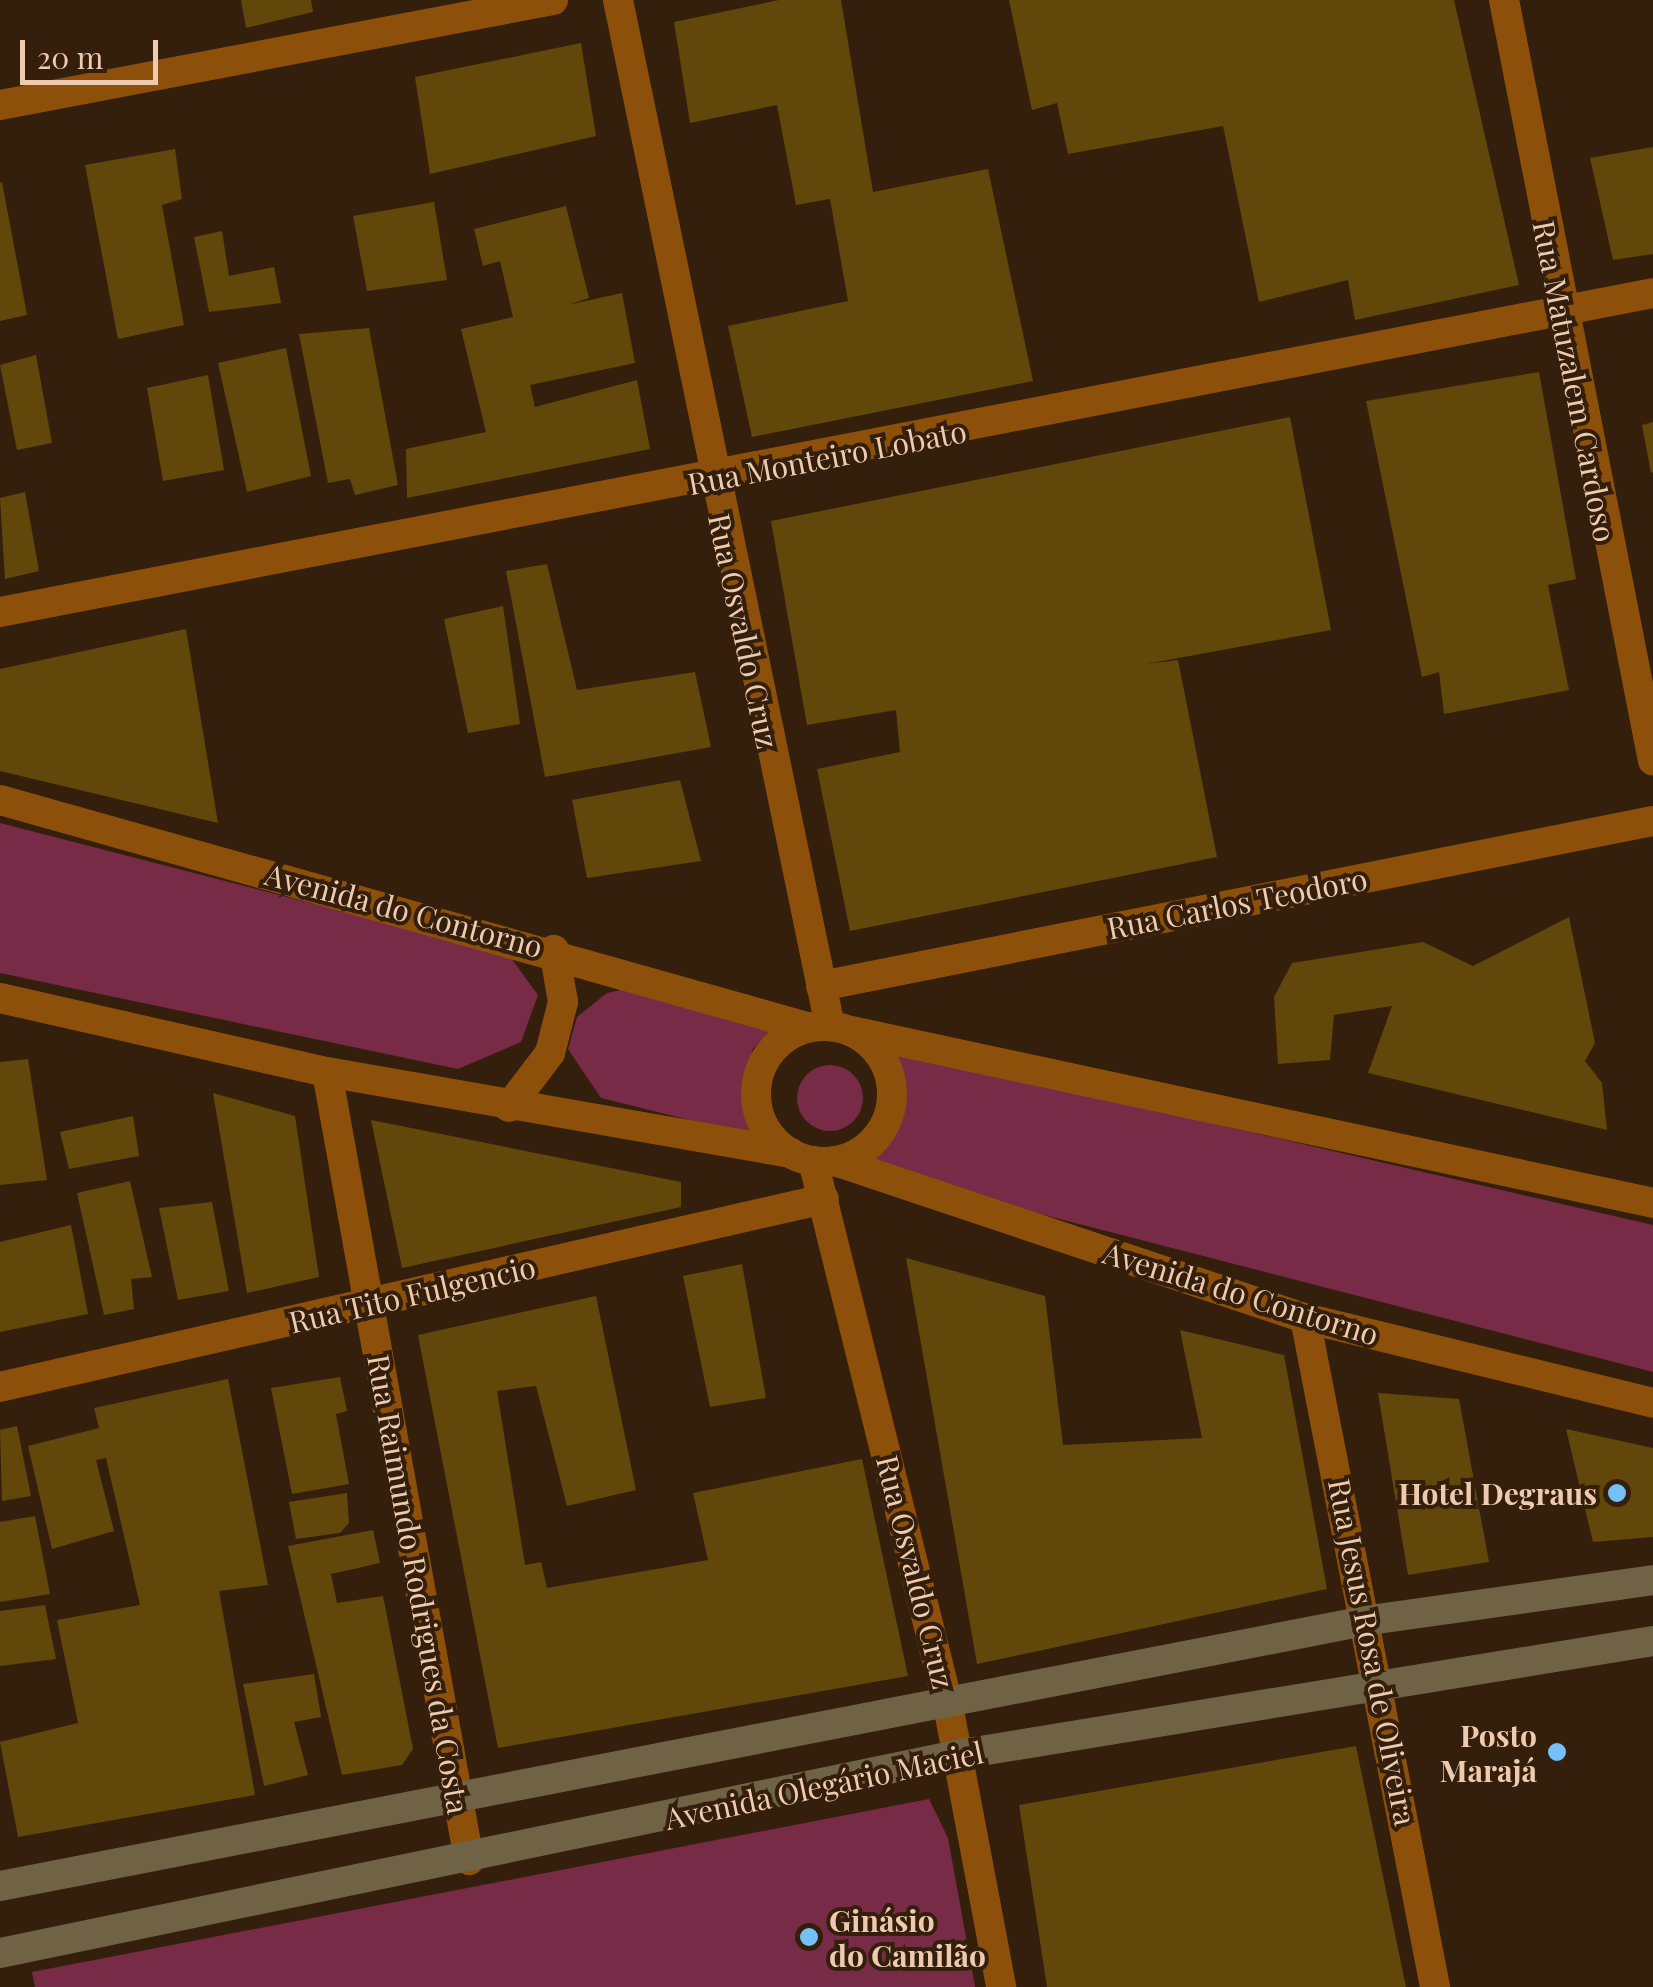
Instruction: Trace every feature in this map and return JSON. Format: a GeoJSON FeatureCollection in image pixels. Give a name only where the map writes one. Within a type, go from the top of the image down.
{"type":"FeatureCollection","features":[{"type":"Feature","properties":{"kind":"main road","name":"Avenida Olegário Maciel"},"geometry":{"type":"LineString","coordinates":[[0,1886],[458,1794],[1370,1620],[1653,1580]]}},
{"type":"Feature","properties":{"kind":"main road","name":"Avenida Olegário Maciel"},"geometry":{"type":"LineString","coordinates":[[0,1952],[469,1860],[956,1756],[1653,1641]]}},
{"type":"Feature","properties":{"kind":"street"},"geometry":{"type":"LineString","coordinates":[[0,105],[553,0]]}},
{"type":"Feature","properties":{"kind":"street","name":"Rua Osvaldo Cruz"},"geometry":{"type":"LineString","coordinates":[[618,0],[711,481],[829,1028]]}},
{"type":"Feature","properties":{"kind":"street","name":"Rua Matuzalem Cardoso"},"geometry":{"type":"LineString","coordinates":[[1504,0],[1558,311],[1653,762]]}},
{"type":"Feature","properties":{"kind":"street","name":"Rua Monteiro Lobato"},"geometry":{"type":"LineString","coordinates":[[0,612],[711,481],[1653,293]]}},
{"type":"Feature","properties":{"kind":"street","name":"Avenida do Contorno"},"geometry":{"type":"LineString","coordinates":[[0,800],[829,1028],[1653,1203]]}},
{"type":"Feature","properties":{"kind":"street","name":"Rua Carlos Teodoro"},"geometry":{"type":"LineString","coordinates":[[821,986],[1653,820]]}},
{"type":"Feature","properties":{"kind":"street"},"geometry":{"type":"LineString","coordinates":[[509,1107],[550,1052],[563,1002],[554,950]]}},
{"type":"Feature","properties":{"kind":"street","name":"Avenida do Contorno"},"geometry":{"type":"LineString","coordinates":[[0,998],[327,1072],[813,1158],[1305,1318],[1653,1403]]}},
{"type":"Feature","properties":{"kind":"street"},"geometry":{"type":"LineString","coordinates":[[829,1028],[883,1060],[892,1102],[873,1141],[813,1158],[761,1120],[758,1074],[786,1037],[829,1028]]}},
{"type":"Feature","properties":{"kind":"street","name":"Rua Raimundo Rodrigues da Costa"},"geometry":{"type":"LineString","coordinates":[[327,1072],[469,1860]]}},
{"type":"Feature","properties":{"kind":"street","name":"Rua Osvaldo Cruz"},"geometry":{"type":"LineString","coordinates":[[813,1158],[948,1700],[1001,1987]]}},
{"type":"Feature","properties":{"kind":"street","name":"Rua Tito Fulgencio"},"geometry":{"type":"LineString","coordinates":[[0,1387],[824,1199]]}},
{"type":"Feature","properties":{"kind":"street","name":"Rua Jesus Rosa de Oliveira"},"geometry":{"type":"LineString","coordinates":[[1305,1318],[1370,1620],[1435,1987]]}},
{"type":"Feature","properties":{"kind":"shaded area"},"geometry":{"type":"Polygon","coordinates":[[[0,823],[508,954],[538,995],[521,1042],[458,1069],[0,973],[0,823]]]}},
{"type":"Feature","properties":{"kind":"shaded area"},"geometry":{"type":"Polygon","coordinates":[[[642,985],[777,1023],[753,1049],[744,1087],[750,1135],[601,1098],[568,1049],[577,1017],[607,993],[642,985]]]}},
{"type":"Feature","properties":{"kind":"shaded area"},"geometry":{"type":"Polygon","coordinates":[[[891,1049],[1653,1225],[1653,1372],[866,1169],[899,1126],[891,1049]]]}},
{"type":"Feature","properties":{"kind":"shaded area"},"geometry":{"type":"Polygon","coordinates":[[[830,1065],[843,1067],[853,1075],[861,1085],[861,1111],[853,1121],[843,1129],[830,1131],[817,1129],[807,1121],[799,1111],[797,1098],[799,1085],[807,1075],[817,1067],[830,1065]]]}},
{"type":"Feature","properties":{"kind":"shaded area"},"geometry":{"type":"Polygon","coordinates":[[[929,1799],[948,1838],[975,1987],[35,1987],[32,1972],[929,1799]]]}},
{"type":"Feature","properties":{"kind":"building"},"geometry":{"type":"Polygon","coordinates":[[[241,0],[311,0],[313,12],[246,28],[241,0]]]}},
{"type":"Feature","properties":{"kind":"building"},"geometry":{"type":"Polygon","coordinates":[[[779,0],[841,0],[873,192],[988,169],[1033,381],[752,437],[728,326],[848,301],[830,199],[796,205],[777,105],[690,123],[674,22],[779,0]]]}},
{"type":"Feature","properties":{"kind":"building"},"geometry":{"type":"Polygon","coordinates":[[[1009,0],[1454,0],[1519,285],[1355,320],[1348,280],[1259,302],[1223,126],[1068,154],[1057,103],[1032,110],[1009,0]]]}},
{"type":"Feature","properties":{"kind":"building"},"geometry":{"type":"Polygon","coordinates":[[[581,43],[596,136],[430,174],[415,77],[581,43]]]}},
{"type":"Feature","properties":{"kind":"building"},"geometry":{"type":"Polygon","coordinates":[[[1653,147],[1653,254],[1613,260],[1590,158],[1653,147]]]}},
{"type":"Feature","properties":{"kind":"building"},"geometry":{"type":"Polygon","coordinates":[[[175,149],[182,199],[162,205],[184,325],[118,339],[85,165],[175,149]]]}},
{"type":"Feature","properties":{"kind":"building"},"geometry":{"type":"Polygon","coordinates":[[[0,183],[27,315],[0,321],[0,183]]]}},
{"type":"Feature","properties":{"kind":"building"},"geometry":{"type":"Polygon","coordinates":[[[434,202],[447,280],[367,291],[353,216],[434,202]]]}},
{"type":"Feature","properties":{"kind":"building"},"geometry":{"type":"Polygon","coordinates":[[[566,206],[589,298],[568,305],[622,293],[635,363],[530,385],[535,407],[637,380],[650,449],[407,498],[406,449],[486,432],[461,329],[513,317],[500,261],[483,266],[474,229],[566,206]]]}},
{"type":"Feature","properties":{"kind":"building"},"geometry":{"type":"Polygon","coordinates":[[[222,231],[229,276],[274,267],[281,303],[209,312],[194,237],[222,231]]]}},
{"type":"Feature","properties":{"kind":"building"},"geometry":{"type":"Polygon","coordinates":[[[369,328],[398,485],[355,495],[350,479],[328,483],[299,334],[369,328]]]}},
{"type":"Feature","properties":{"kind":"building"},"geometry":{"type":"Polygon","coordinates":[[[286,348],[311,476],[247,492],[218,363],[286,348]]]}},
{"type":"Feature","properties":{"kind":"building"},"geometry":{"type":"Polygon","coordinates":[[[36,355],[52,443],[17,450],[0,365],[36,355]]]}},
{"type":"Feature","properties":{"kind":"building"},"geometry":{"type":"Polygon","coordinates":[[[1539,372],[1576,579],[1548,585],[1569,690],[1444,714],[1439,672],[1422,677],[1366,401],[1539,372]]]}},
{"type":"Feature","properties":{"kind":"building"},"geometry":{"type":"Polygon","coordinates":[[[208,375],[224,470],[163,481],[147,388],[208,375]]]}},
{"type":"Feature","properties":{"kind":"building"},"geometry":{"type":"Polygon","coordinates":[[[1290,417],[1331,630],[1146,664],[1178,660],[1217,857],[850,931],[817,769],[900,752],[896,710],[807,725],[771,521],[1290,417]]]}},
{"type":"Feature","properties":{"kind":"building"},"geometry":{"type":"Polygon","coordinates":[[[1653,422],[1653,472],[1651,473],[1642,425],[1653,422]]]}},
{"type":"Feature","properties":{"kind":"building"},"geometry":{"type":"Polygon","coordinates":[[[25,492],[39,571],[5,579],[0,498],[25,492]]]}},
{"type":"Feature","properties":{"kind":"building"},"geometry":{"type":"Polygon","coordinates":[[[547,564],[577,690],[695,672],[711,747],[545,777],[506,571],[547,564]]]}},
{"type":"Feature","properties":{"kind":"building"},"geometry":{"type":"Polygon","coordinates":[[[503,606],[520,724],[468,733],[444,619],[503,606]]]}},
{"type":"Feature","properties":{"kind":"building"},"geometry":{"type":"Polygon","coordinates":[[[186,629],[218,823],[0,771],[0,669],[186,629]]]}},
{"type":"Feature","properties":{"kind":"building"},"geometry":{"type":"Polygon","coordinates":[[[680,780],[701,861],[587,878],[572,800],[680,780]]]}},
{"type":"Feature","properties":{"kind":"building"},"geometry":{"type":"Polygon","coordinates":[[[1569,917],[1595,1043],[1585,1061],[1602,1083],[1607,1130],[1368,1073],[1392,1006],[1334,1015],[1330,1060],[1278,1064],[1274,997],[1292,963],[1423,942],[1473,966],[1569,917]]]}},
{"type":"Feature","properties":{"kind":"building"},"geometry":{"type":"Polygon","coordinates":[[[28,1059],[47,1180],[0,1185],[0,1062],[28,1059]]]}},
{"type":"Feature","properties":{"kind":"building"},"geometry":{"type":"Polygon","coordinates":[[[213,1093],[295,1116],[319,1277],[247,1293],[213,1093]]]}},
{"type":"Feature","properties":{"kind":"building"},"geometry":{"type":"Polygon","coordinates":[[[133,1116],[139,1156],[69,1169],[60,1132],[133,1116]]]}},
{"type":"Feature","properties":{"kind":"building"},"geometry":{"type":"Polygon","coordinates":[[[371,1120],[681,1182],[681,1207],[402,1268],[371,1120]]]}},
{"type":"Feature","properties":{"kind":"building"},"geometry":{"type":"Polygon","coordinates":[[[130,1181],[152,1277],[131,1279],[134,1309],[104,1315],[77,1193],[130,1181]]]}},
{"type":"Feature","properties":{"kind":"building"},"geometry":{"type":"Polygon","coordinates":[[[212,1202],[229,1291],[178,1300],[159,1208],[212,1202]]]}},
{"type":"Feature","properties":{"kind":"building"},"geometry":{"type":"Polygon","coordinates":[[[71,1225],[88,1314],[0,1332],[0,1242],[71,1225]]]}},
{"type":"Feature","properties":{"kind":"building"},"geometry":{"type":"Polygon","coordinates":[[[906,1258],[1045,1296],[1063,1445],[1202,1438],[1180,1330],[1284,1355],[1327,1589],[977,1664],[906,1258]]]}},
{"type":"Feature","properties":{"kind":"building"},"geometry":{"type":"Polygon","coordinates":[[[742,1264],[766,1398],[710,1407],[683,1276],[742,1264]]]}},
{"type":"Feature","properties":{"kind":"building"},"geometry":{"type":"Polygon","coordinates":[[[596,1296],[636,1490],[567,1506],[536,1386],[497,1391],[525,1565],[541,1562],[547,1588],[708,1560],[693,1493],[862,1459],[908,1676],[498,1748],[418,1335],[596,1296]]]}},
{"type":"Feature","properties":{"kind":"building"},"geometry":{"type":"Polygon","coordinates":[[[340,1377],[347,1411],[336,1414],[349,1484],[292,1494],[271,1388],[340,1377]]]}},
{"type":"Feature","properties":{"kind":"building"},"geometry":{"type":"Polygon","coordinates":[[[228,1379],[268,1585],[219,1591],[255,1795],[18,1837],[0,1742],[78,1723],[57,1620],[140,1605],[106,1458],[96,1460],[114,1531],[52,1549],[28,1446],[99,1428],[94,1408],[228,1379]]]}},
{"type":"Feature","properties":{"kind":"building"},"geometry":{"type":"Polygon","coordinates":[[[1378,1393],[1459,1399],[1489,1562],[1408,1575],[1378,1393]]]}},
{"type":"Feature","properties":{"kind":"building"},"geometry":{"type":"Polygon","coordinates":[[[17,1426],[31,1496],[2,1501],[0,1430],[17,1426]]]}},
{"type":"Feature","properties":{"kind":"building","name":"Hotel Degraus"},"geometry":{"type":"Polygon","coordinates":[[[1566,1429],[1653,1448],[1653,1537],[1593,1542],[1566,1429]]]}},
{"type":"Feature","properties":{"kind":"building"},"geometry":{"type":"Polygon","coordinates":[[[347,1493],[349,1523],[340,1533],[296,1539],[289,1502],[347,1493]]]}},
{"type":"Feature","properties":{"kind":"building"},"geometry":{"type":"Polygon","coordinates":[[[35,1516],[50,1594],[0,1602],[0,1522],[35,1516]]]}},
{"type":"Feature","properties":{"kind":"building"},"geometry":{"type":"Polygon","coordinates":[[[373,1530],[380,1563],[331,1574],[337,1603],[383,1596],[413,1749],[402,1765],[342,1775],[288,1546],[373,1530]]]}},
{"type":"Feature","properties":{"kind":"building"},"geometry":{"type":"Polygon","coordinates":[[[45,1605],[56,1659],[0,1666],[0,1611],[45,1605]]]}},
{"type":"Feature","properties":{"kind":"building"},"geometry":{"type":"Polygon","coordinates":[[[314,1674],[321,1717],[294,1722],[308,1775],[264,1786],[243,1684],[314,1674]]]}},
{"type":"Feature","properties":{"kind":"building"},"geometry":{"type":"Polygon","coordinates":[[[1356,1746],[1406,1987],[1047,1987],[1019,1805],[1356,1746]]]}},
{"type":"Feature","properties":{"kind":"place","name":"Hotel Degraus"},"geometry":{"type":"Point","coordinates":[1617,1493]}},
{"type":"Feature","properties":{"kind":"place","name":"Posto Marajá"},"geometry":{"type":"Point","coordinates":[1557,1752]}},
{"type":"Feature","properties":{"kind":"place","name":"Ginásio do Camilão"},"geometry":{"type":"Point","coordinates":[809,1937]}}]}
